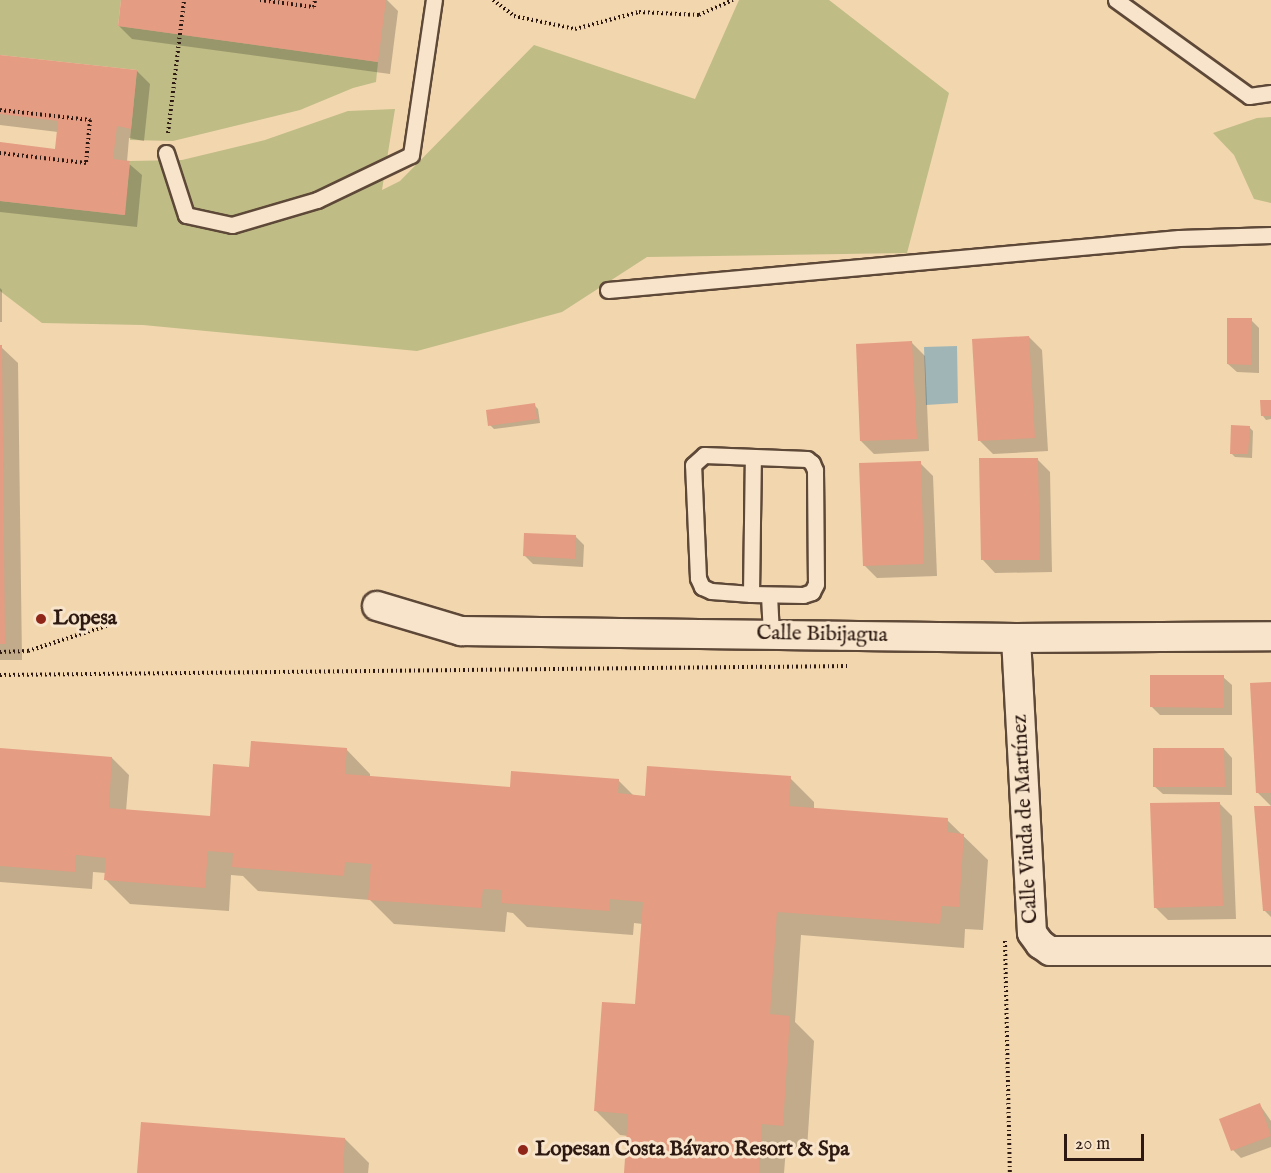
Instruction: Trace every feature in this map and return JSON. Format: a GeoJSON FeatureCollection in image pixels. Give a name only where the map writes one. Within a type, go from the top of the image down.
{"type":"FeatureCollection","features":[{"type":"Feature","properties":{"kind":"street","name":"Calle Bibijagua"},"geometry":{"type":"LineString","coordinates":[[377,606],[461,631],[1016,638],[1271,636]]}},
{"type":"Feature","properties":{"kind":"street","name":"Calle Viuda de Martínez"},"geometry":{"type":"LineString","coordinates":[[1016,638],[1032,933],[1040,944],[1050,951],[1271,951]]}},
{"type":"Feature","properties":{"kind":"lane"},"geometry":{"type":"LineString","coordinates":[[166,153],[186,215],[232,225],[317,200],[411,155],[434,0]]}},
{"type":"Feature","properties":{"kind":"lane"},"geometry":{"type":"LineString","coordinates":[[1116,0],[1249,96],[1271,93]]}},
{"type":"Feature","properties":{"kind":"lane"},"geometry":{"type":"LineString","coordinates":[[608,290],[1179,238],[1271,235]]}},
{"type":"Feature","properties":{"kind":"lane"},"geometry":{"type":"LineString","coordinates":[[704,456],[753,457],[807,459],[815,470],[816,584],[812,592],[803,595],[769,595],[711,591],[702,586],[698,578],[693,465],[697,459],[704,456]]}},
{"type":"Feature","properties":{"kind":"lane"},"geometry":{"type":"LineString","coordinates":[[751,594],[753,457]]}},
{"type":"Feature","properties":{"kind":"lane"},"geometry":{"type":"LineString","coordinates":[[769,595],[771,635]]}},
{"type":"Feature","properties":{"kind":"path"},"geometry":{"type":"LineString","coordinates":[[166,153],[184,0]]}},
{"type":"Feature","properties":{"kind":"path"},"geometry":{"type":"LineString","coordinates":[[260,0],[314,7],[315,0]]}},
{"type":"Feature","properties":{"kind":"path"},"geometry":{"type":"LineString","coordinates":[[493,0],[514,16],[575,29],[639,12],[699,15],[733,0]]}},
{"type":"Feature","properties":{"kind":"path"},"geometry":{"type":"LineString","coordinates":[[0,110],[90,120],[86,163],[0,153]]}},
{"type":"Feature","properties":{"kind":"path"},"geometry":{"type":"LineString","coordinates":[[0,652],[28,651],[109,625]]}},
{"type":"Feature","properties":{"kind":"path"},"geometry":{"type":"LineString","coordinates":[[0,675],[856,666]]}},
{"type":"Feature","properties":{"kind":"shaded area"},"geometry":{"type":"Polygon","coordinates":[[[0,0],[121,0],[118,26],[378,62],[376,82],[353,88],[300,110],[173,141],[130,140],[137,70],[0,55],[0,0]]]}},
{"type":"Feature","properties":{"kind":"shaded area"},"geometry":{"type":"Polygon","coordinates":[[[739,0],[829,0],[949,93],[907,253],[647,257],[562,312],[417,351],[143,325],[42,323],[0,291],[0,201],[124,215],[130,161],[182,160],[265,140],[348,111],[395,109],[382,190],[400,181],[534,45],[695,99],[739,0]]]}},
{"type":"Feature","properties":{"kind":"shaded area"},"geometry":{"type":"Polygon","coordinates":[[[1271,117],[1271,203],[1254,199],[1234,155],[1213,133],[1257,118],[1271,117]]]}},
{"type":"Feature","properties":{"kind":"shaded area"},"geometry":{"type":"Polygon","coordinates":[[[957,346],[958,403],[926,405],[924,347],[957,346]]]}},
{"type":"Feature","properties":{"kind":"building"},"geometry":{"type":"Polygon","coordinates":[[[121,0],[386,0],[378,62],[118,26],[121,0]]]}},
{"type":"Feature","properties":{"kind":"building"},"geometry":{"type":"Polygon","coordinates":[[[0,55],[137,70],[131,129],[117,126],[113,159],[130,161],[125,215],[0,201],[0,142],[55,149],[58,121],[0,114],[0,55]]]}},
{"type":"Feature","properties":{"kind":"building"},"geometry":{"type":"Polygon","coordinates":[[[1227,318],[1252,318],[1251,365],[1227,364],[1227,318]]]}},
{"type":"Feature","properties":{"kind":"building"},"geometry":{"type":"Polygon","coordinates":[[[1029,336],[1035,438],[978,441],[972,339],[1029,336]]]}},
{"type":"Feature","properties":{"kind":"building"},"geometry":{"type":"Polygon","coordinates":[[[912,341],[917,439],[860,441],[856,344],[912,341]]]}},
{"type":"Feature","properties":{"kind":"building"},"geometry":{"type":"Polygon","coordinates":[[[0,345],[2,345],[5,644],[0,644],[0,345]]]}},
{"type":"Feature","properties":{"kind":"building"},"geometry":{"type":"Polygon","coordinates":[[[1260,400],[1271,400],[1271,416],[1261,416],[1260,400]]]}},
{"type":"Feature","properties":{"kind":"building"},"geometry":{"type":"Polygon","coordinates":[[[535,403],[537,419],[488,426],[486,410],[535,403]]]}},
{"type":"Feature","properties":{"kind":"building"},"geometry":{"type":"Polygon","coordinates":[[[1231,425],[1250,426],[1248,454],[1230,454],[1231,425]]]}},
{"type":"Feature","properties":{"kind":"building"},"geometry":{"type":"Polygon","coordinates":[[[979,458],[1038,458],[1040,560],[981,560],[979,458]]]}},
{"type":"Feature","properties":{"kind":"building"},"geometry":{"type":"Polygon","coordinates":[[[921,461],[924,564],[863,566],[859,463],[921,461]]]}},
{"type":"Feature","properties":{"kind":"building"},"geometry":{"type":"Polygon","coordinates":[[[524,533],[576,535],[575,559],[523,556],[524,533]]]}},
{"type":"Feature","properties":{"kind":"building"},"geometry":{"type":"Polygon","coordinates":[[[1150,675],[1224,675],[1224,708],[1150,707],[1150,675]]]}},
{"type":"Feature","properties":{"kind":"building"},"geometry":{"type":"Polygon","coordinates":[[[1271,682],[1271,793],[1256,793],[1250,683],[1271,682]]]}},
{"type":"Feature","properties":{"kind":"building"},"geometry":{"type":"Polygon","coordinates":[[[251,741],[347,748],[345,774],[510,787],[511,771],[619,779],[618,793],[645,796],[647,766],[791,776],[789,806],[948,818],[947,832],[964,834],[959,907],[942,906],[940,924],[777,912],[770,1014],[790,1016],[783,1126],[762,1124],[759,1173],[624,1173],[628,1114],[594,1111],[602,1002],[635,1004],[643,902],[610,899],[609,911],[501,903],[502,890],[483,889],[481,908],[368,900],[371,864],[345,862],[344,876],[232,867],[233,853],[208,851],[205,888],[104,880],[106,858],[76,855],[75,872],[0,866],[0,748],[112,757],[109,808],[210,816],[213,764],[249,767],[251,741]]]}},
{"type":"Feature","properties":{"kind":"building"},"geometry":{"type":"Polygon","coordinates":[[[1153,748],[1224,748],[1225,787],[1153,787],[1153,748]]]}},
{"type":"Feature","properties":{"kind":"building"},"geometry":{"type":"Polygon","coordinates":[[[1220,802],[1223,906],[1154,908],[1150,803],[1220,802]]]}},
{"type":"Feature","properties":{"kind":"building"},"geometry":{"type":"Polygon","coordinates":[[[1254,806],[1271,806],[1271,911],[1263,911],[1254,806]]]}},
{"type":"Feature","properties":{"kind":"building"},"geometry":{"type":"Polygon","coordinates":[[[1260,1103],[1271,1136],[1231,1151],[1219,1119],[1260,1103]]]}},
{"type":"Feature","properties":{"kind":"building"},"geometry":{"type":"Polygon","coordinates":[[[141,1122],[345,1138],[343,1173],[137,1173],[141,1122]]]}},
{"type":"Feature","properties":{"kind":"place","name":"Lopesa"},"geometry":{"type":"Point","coordinates":[41,619]}},
{"type":"Feature","properties":{"kind":"place","name":"Lopesan Costa Bávaro Resort & Spa"},"geometry":{"type":"Point","coordinates":[523,1150]}}]}
